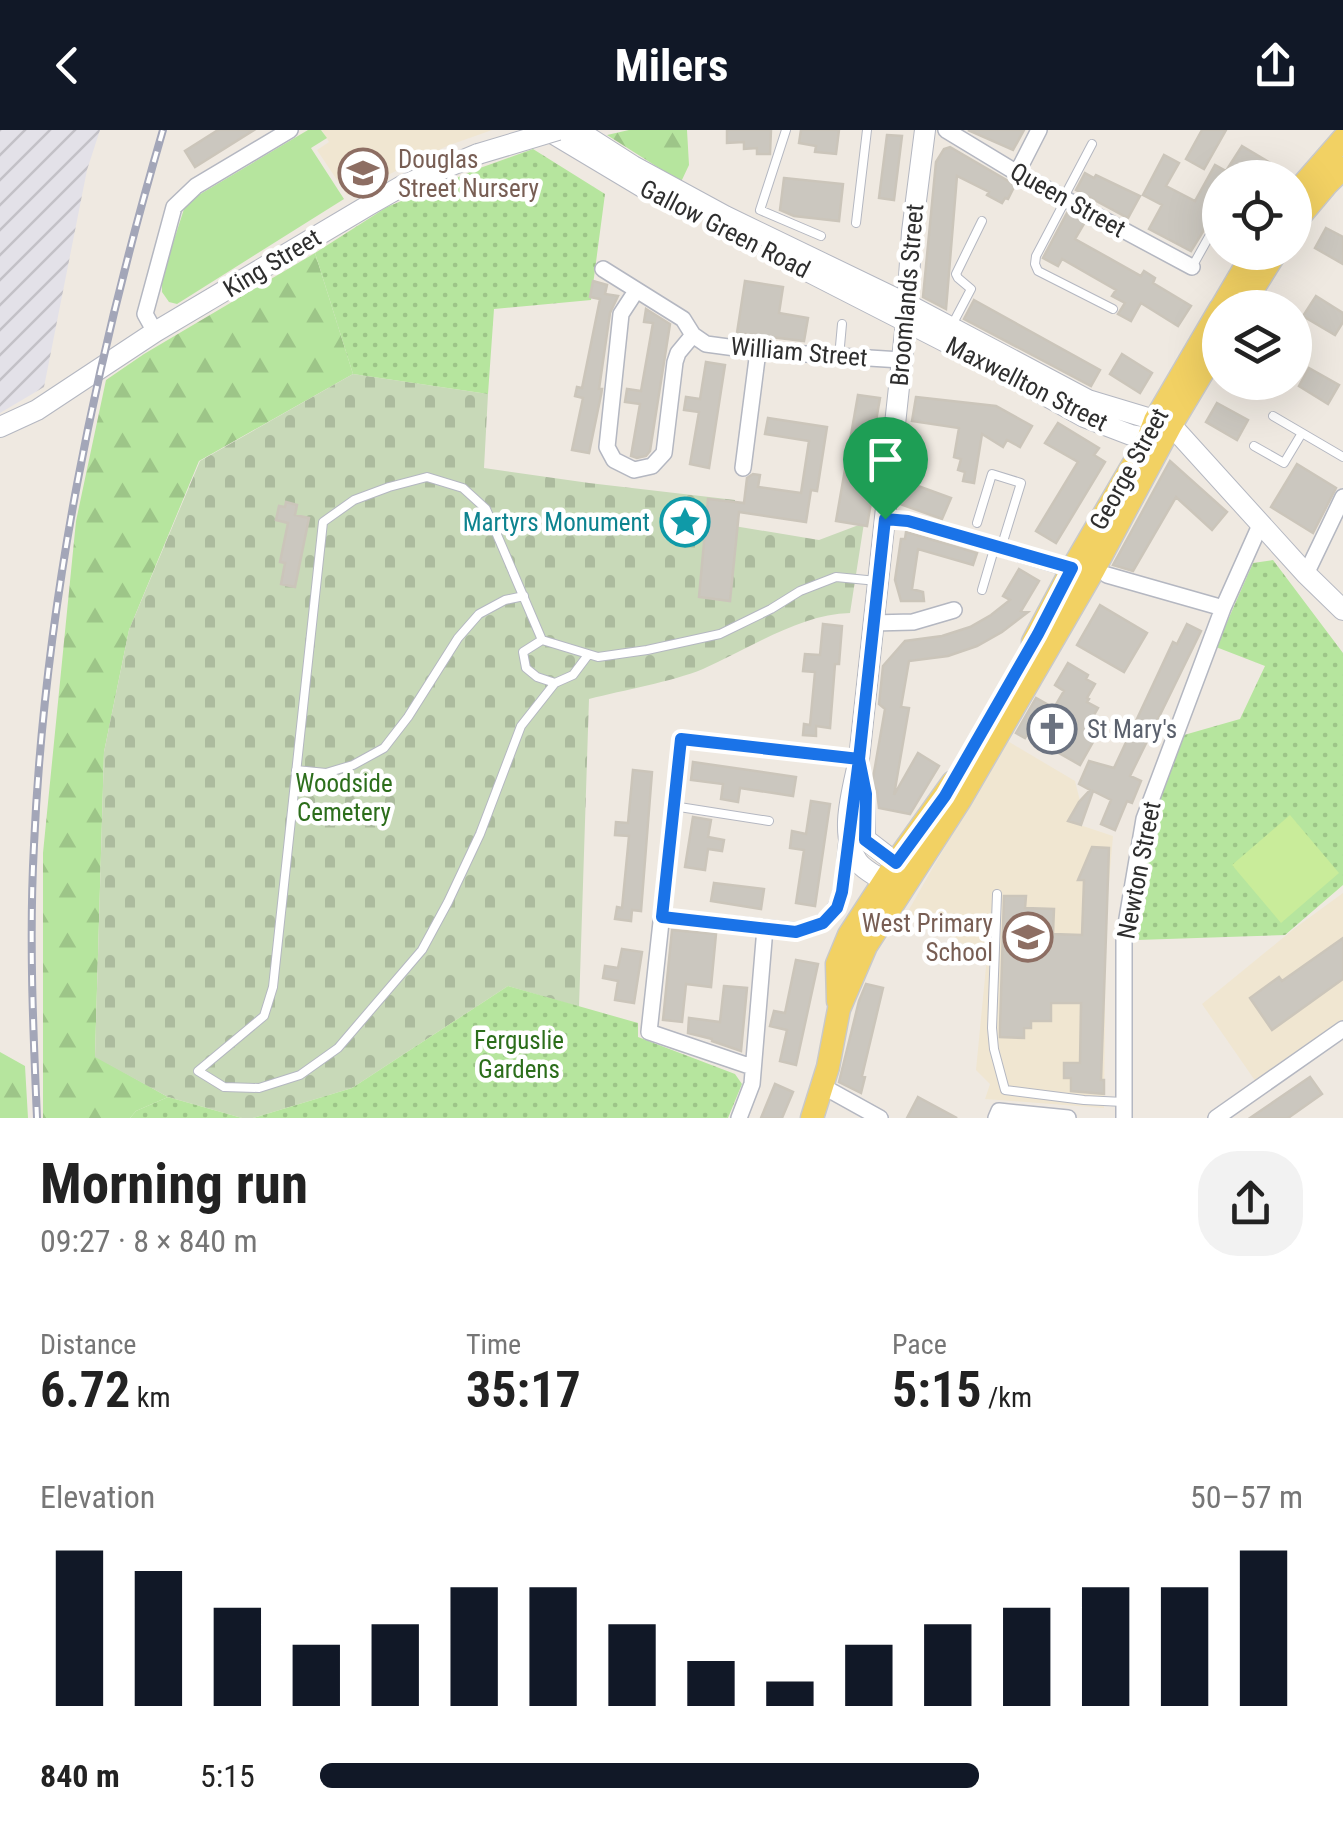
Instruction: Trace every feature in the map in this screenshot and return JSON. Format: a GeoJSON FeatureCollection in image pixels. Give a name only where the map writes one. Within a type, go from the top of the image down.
{"type":"FeatureCollection","features":[{"type":"Feature","properties":{"kind":"main road","name":"Gallow Green Road"},"geometry":{"type":"LineString","coordinates":[[547,130],[676,205],[906,313]]}},
{"type":"Feature","properties":{"kind":"main road","name":"King Street"},"geometry":{"type":"LineString","coordinates":[[0,427],[37,410],[155,332],[402,186],[478,154],[558,130]]}},
{"type":"Feature","properties":{"kind":"main road","name":"Gallow Green Road"},"geometry":{"type":"LineString","coordinates":[[577,130],[633,166],[906,313]]}},
{"type":"Feature","properties":{"kind":"main road","name":"Broomlands Street"},"geometry":{"type":"LineString","coordinates":[[848,830],[859,759],[925,130]]}},
{"type":"Feature","properties":{"kind":"main road"},"geometry":{"type":"LineString","coordinates":[[1312,176],[1341,144]]}},
{"type":"Feature","properties":{"kind":"main road"},"geometry":{"type":"LineString","coordinates":[[1312,202],[1343,168]]}},
{"type":"Feature","properties":{"kind":"main road","name":"Maxwellton Street"},"geometry":{"type":"LineString","coordinates":[[906,313],[952,327],[1088,400],[1160,431],[1206,462],[1343,610]]}},
{"type":"Feature","properties":{"kind":"main road","name":"Maxwellton Street"},"geometry":{"type":"LineString","coordinates":[[906,313],[1084,417],[1131,435],[1160,431]]}},
{"type":"Feature","properties":{"kind":"main road","name":"George Street"},"geometry":{"type":"LineString","coordinates":[[897,872],[960,800],[1092,571],[1202,345]]}},
{"type":"Feature","properties":{"kind":"main road","name":"George Street"},"geometry":{"type":"LineString","coordinates":[[824,1087],[839,1009],[837,964],[860,936],[945,796],[1072,568],[1202,369]]}},
{"type":"Feature","properties":{"kind":"main road","name":"Broomlands Street"},"geometry":{"type":"LineString","coordinates":[[859,759],[866,794],[865,840],[897,872]]}},
{"type":"Feature","properties":{"kind":"main road"},"geometry":{"type":"LineString","coordinates":[[848,830],[856,860],[868,871],[897,872]]}},
{"type":"Feature","properties":{"kind":"main road"},"geometry":{"type":"LineString","coordinates":[[812,1118],[824,1087]]}},
{"type":"Feature","properties":{"kind":"street"},"geometry":{"type":"LineString","coordinates":[[155,332],[145,314],[174,207],[196,186],[290,130]]}},
{"type":"Feature","properties":{"kind":"street","name":"Queen Street"},"geometry":{"type":"LineString","coordinates":[[946,130],[1017,173],[1192,267]]}},
{"type":"Feature","properties":{"kind":"street"},"geometry":{"type":"LineString","coordinates":[[1017,173],[1039,130]]}},
{"type":"Feature","properties":{"kind":"street","name":"William Street"},"geometry":{"type":"LineString","coordinates":[[602,270],[683,320],[706,344],[901,360]]}},
{"type":"Feature","properties":{"kind":"street"},"geometry":{"type":"LineString","coordinates":[[636,291],[622,314],[607,447],[614,460],[634,470],[652,466],[664,453],[674,362],[694,334]]}},
{"type":"Feature","properties":{"kind":"street"},"geometry":{"type":"LineString","coordinates":[[743,468],[758,351]]}},
{"type":"Feature","properties":{"kind":"street"},"geometry":{"type":"LineString","coordinates":[[1306,574],[1343,497]]}},
{"type":"Feature","properties":{"kind":"street"},"geometry":{"type":"LineString","coordinates":[[885,519],[908,521],[1072,568]]}},
{"type":"Feature","properties":{"kind":"street","name":"Newton Street"},"geometry":{"type":"LineString","coordinates":[[1124,1110],[1124,936],[1144,818],[1223,608],[1261,523]]}},
{"type":"Feature","properties":{"kind":"street"},"geometry":{"type":"LineString","coordinates":[[1107,575],[1223,608]]}},
{"type":"Feature","properties":{"kind":"street"},"geometry":{"type":"LineString","coordinates":[[873,624],[913,622],[954,610]]}},
{"type":"Feature","properties":{"kind":"street"},"geometry":{"type":"LineString","coordinates":[[752,1067],[650,1032],[681,739],[859,759]]}},
{"type":"Feature","properties":{"kind":"street","name":"Broomlands Street"},"geometry":{"type":"LineString","coordinates":[[766,928],[796,932],[823,923],[837,908],[848,830]]}},
{"type":"Feature","properties":{"kind":"street"},"geometry":{"type":"LineString","coordinates":[[662,917],[766,928],[752,1084],[739,1118]]}},
{"type":"Feature","properties":{"kind":"street"},"geometry":{"type":"LineString","coordinates":[[1216,1118],[1343,1029]]}},
{"type":"Feature","properties":{"kind":"street"},"geometry":{"type":"LineString","coordinates":[[824,1087],[880,1118]]}},
{"type":"Feature","properties":{"kind":"street"},"geometry":{"type":"LineString","coordinates":[[996,1118],[999,1112],[1068,1118]]}},
{"type":"Feature","properties":{"kind":"lane"},"geometry":{"type":"LineString","coordinates":[[786,130],[760,210],[821,236]]}},
{"type":"Feature","properties":{"kind":"lane"},"geometry":{"type":"LineString","coordinates":[[856,222],[867,130]]}},
{"type":"Feature","properties":{"kind":"lane"},"geometry":{"type":"LineString","coordinates":[[1092,144],[1034,264],[1038,271],[1113,309]]}},
{"type":"Feature","properties":{"kind":"lane"},"geometry":{"type":"LineString","coordinates":[[952,327],[971,288],[956,274],[982,221]]}},
{"type":"Feature","properties":{"kind":"lane"},"geometry":{"type":"LineString","coordinates":[[1192,267],[1202,249]]}},
{"type":"Feature","properties":{"kind":"lane"},"geometry":{"type":"LineString","coordinates":[[839,357],[842,324]]}},
{"type":"Feature","properties":{"kind":"lane"},"geometry":{"type":"LineString","coordinates":[[1273,416],[1343,457]]}},
{"type":"Feature","properties":{"kind":"lane"},"geometry":{"type":"LineString","coordinates":[[1254,446],[1284,463],[1302,433]]}},
{"type":"Feature","properties":{"kind":"lane"},"geometry":{"type":"LineString","coordinates":[[977,523],[992,474],[1022,483],[982,590]]}},
{"type":"Feature","properties":{"kind":"lane"},"geometry":{"type":"LineString","coordinates":[[588,655],[574,674],[555,683],[520,726],[480,834],[422,950],[338,1048],[300,1074],[258,1088],[224,1087],[198,1071],[264,1016],[274,987],[322,522],[354,500],[427,476],[463,488],[486,509],[542,640],[598,657],[720,634],[800,591],[836,577],[877,581]]}},
{"type":"Feature","properties":{"kind":"lane"},"geometry":{"type":"LineString","coordinates":[[296,770],[326,774],[353,766],[384,748],[478,614],[504,600],[524,596]]}},
{"type":"Feature","properties":{"kind":"lane"},"geometry":{"type":"LineString","coordinates":[[542,640],[523,652],[526,668],[555,683]]}},
{"type":"Feature","properties":{"kind":"lane"},"geometry":{"type":"LineString","coordinates":[[673,806],[769,820]]}},
{"type":"Feature","properties":{"kind":"lane"},"geometry":{"type":"LineString","coordinates":[[997,894],[992,1028],[1005,1090],[1084,1100],[1124,1110]]}},
{"type":"Feature","properties":{"kind":"shaded area"},"geometry":{"type":"Polygon","coordinates":[[[0,130],[100,130],[87,170],[44,387],[0,413],[0,130]]]}},
{"type":"Feature","properties":{"kind":"shaded area","name":"Douglas Street Nursery"},"geometry":{"type":"Polygon","coordinates":[[[322,130],[492,130],[447,146],[347,195],[317,150],[329,142],[322,130]]]}},
{"type":"Feature","properties":{"kind":"shaded area","name":"West Primary School"},"geometry":{"type":"Polygon","coordinates":[[[1006,740],[1075,781],[1080,801],[1068,821],[1113,836],[1106,918],[1104,1108],[985,1099],[990,1084],[976,1070],[987,957],[907,913],[1006,740]]]}},
{"type":"Feature","properties":{"kind":"shaded area"},"geometry":{"type":"Polygon","coordinates":[[[1343,893],[1343,1020],[1256,1082],[1202,1004],[1343,893]]]}},
{"type":"Feature","properties":{"kind":"green space"},"geometry":{"type":"Polygon","coordinates":[[[308,130],[321,130],[327,138],[311,148],[344,199],[177,304],[169,302],[162,292],[162,277],[184,209],[197,196],[308,130]]]}},
{"type":"Feature","properties":{"kind":"green space"},"geometry":{"type":"Polygon","coordinates":[[[629,130],[687,130],[689,165],[681,182],[607,135],[629,130]]]}},
{"type":"Feature","properties":{"kind":"green space"},"geometry":{"type":"Polygon","coordinates":[[[533,149],[605,194],[591,300],[494,309],[488,394],[353,374],[315,253],[387,207],[533,149]]]}},
{"type":"Feature","properties":{"kind":"green space"},"geometry":{"type":"Polygon","coordinates":[[[315,253],[353,374],[199,461],[129,630],[104,752],[95,1056],[168,1097],[136,1111],[130,1118],[43,1118],[43,853],[76,521],[106,380],[315,253]]]}},
{"type":"Feature","properties":{"kind":"green space","name":"Woodside Cemetery"},"geometry":{"type":"Polygon","coordinates":[[[353,374],[488,394],[484,468],[735,500],[734,526],[819,540],[864,523],[850,613],[812,619],[690,674],[589,699],[579,1007],[508,986],[352,1088],[242,1118],[168,1097],[95,1057],[104,752],[129,630],[200,461],[353,374]]]}},
{"type":"Feature","properties":{"kind":"green space"},"geometry":{"type":"Polygon","coordinates":[[[1273,560],[1343,653],[1343,885],[1285,935],[1137,940],[1150,830],[1177,737],[1240,719],[1265,666],[1216,647],[1253,563],[1273,560]]]}},
{"type":"Feature","properties":{"kind":"green space"},"geometry":{"type":"Polygon","coordinates":[[[1290,815],[1339,873],[1281,923],[1232,865],[1290,815]]]}},
{"type":"Feature","properties":{"kind":"green space","name":"Ferguslie Gardens"},"geometry":{"type":"Polygon","coordinates":[[[508,986],[638,1023],[638,1037],[735,1074],[742,1084],[728,1118],[253,1118],[352,1088],[508,986]]]}},
{"type":"Feature","properties":{"kind":"green space"},"geometry":{"type":"Polygon","coordinates":[[[0,1052],[25,1066],[28,1118],[0,1118],[0,1052]]]}},
{"type":"Feature","properties":{"kind":"green space"},"geometry":{"type":"Polygon","coordinates":[[[168,1097],[242,1118],[130,1118],[136,1111],[168,1097]]]}},
{"type":"Feature","properties":{"kind":"building"},"geometry":{"type":"Polygon","coordinates":[[[218,130],[254,130],[195,167],[185,151],[218,130]]]}},
{"type":"Feature","properties":{"kind":"building"},"geometry":{"type":"Polygon","coordinates":[[[727,130],[771,130],[770,154],[757,154],[757,148],[744,149],[744,142],[727,143],[727,130]]]}},
{"type":"Feature","properties":{"kind":"building"},"geometry":{"type":"Polygon","coordinates":[[[801,130],[839,130],[836,154],[815,152],[816,146],[799,143],[801,130]]]}},
{"type":"Feature","properties":{"kind":"building"},"geometry":{"type":"Polygon","coordinates":[[[968,130],[1024,130],[1013,150],[968,130]]]}},
{"type":"Feature","properties":{"kind":"building"},"geometry":{"type":"Polygon","coordinates":[[[1202,130],[1226,130],[1209,160],[1202,160],[1202,168],[1186,159],[1202,130]]]}},
{"type":"Feature","properties":{"kind":"building"},"geometry":{"type":"Polygon","coordinates":[[[887,135],[902,136],[894,200],[879,198],[887,135]]]}},
{"type":"Feature","properties":{"kind":"building"},"geometry":{"type":"Polygon","coordinates":[[[1242,146],[1265,160],[1233,160],[1242,146]]]}},
{"type":"Feature","properties":{"kind":"building"},"geometry":{"type":"Polygon","coordinates":[[[950,147],[1015,185],[1002,203],[957,176],[946,309],[923,297],[936,162],[944,149],[950,147]]]}},
{"type":"Feature","properties":{"kind":"building"},"geometry":{"type":"Polygon","coordinates":[[[1164,155],[1179,163],[1166,186],[1195,201],[1202,188],[1202,233],[1191,251],[1149,229],[1162,205],[1143,195],[1164,155]]]}},
{"type":"Feature","properties":{"kind":"building"},"geometry":{"type":"Polygon","coordinates":[[[1085,173],[1140,196],[1128,218],[1076,190],[1085,173]]]}},
{"type":"Feature","properties":{"kind":"building"},"geometry":{"type":"Polygon","coordinates":[[[784,178],[843,184],[839,221],[794,216],[780,210],[784,178]]]}},
{"type":"Feature","properties":{"kind":"building"},"geometry":{"type":"Polygon","coordinates":[[[1067,213],[1085,222],[1075,239],[1141,276],[1144,271],[1155,278],[1153,283],[1191,306],[1178,326],[1141,303],[1131,321],[1118,314],[1125,303],[1112,296],[1116,290],[1062,259],[1058,266],[1043,258],[1067,213]]]}},
{"type":"Feature","properties":{"kind":"building"},"geometry":{"type":"Polygon","coordinates":[[[1326,228],[1343,237],[1343,264],[1315,248],[1326,228]]]}},
{"type":"Feature","properties":{"kind":"building"},"geometry":{"type":"Polygon","coordinates":[[[593,281],[607,285],[605,294],[618,296],[610,313],[602,389],[589,453],[572,450],[583,398],[575,396],[577,387],[582,388],[600,299],[590,297],[593,281]]]}},
{"type":"Feature","properties":{"kind":"building"},"geometry":{"type":"Polygon","coordinates":[[[745,281],[783,287],[779,313],[808,318],[804,341],[737,333],[745,281]]]}},
{"type":"Feature","properties":{"kind":"building"},"geometry":{"type":"Polygon","coordinates":[[[1316,296],[1343,313],[1343,322],[1335,335],[1312,321],[1316,296]]]}},
{"type":"Feature","properties":{"kind":"building"},"geometry":{"type":"Polygon","coordinates":[[[974,300],[1100,370],[1091,386],[964,319],[974,300]]]}},
{"type":"Feature","properties":{"kind":"building"},"geometry":{"type":"Polygon","coordinates":[[[646,309],[670,324],[650,451],[637,458],[631,456],[640,404],[625,402],[627,389],[641,391],[653,323],[644,322],[646,309]]]}},
{"type":"Feature","properties":{"kind":"building"},"geometry":{"type":"Polygon","coordinates":[[[1122,354],[1152,373],[1140,393],[1110,374],[1122,354]]]}},
{"type":"Feature","properties":{"kind":"building"},"geometry":{"type":"Polygon","coordinates":[[[706,362],[725,365],[709,468],[690,464],[699,412],[684,410],[686,397],[700,399],[706,362]]]}},
{"type":"Feature","properties":{"kind":"building"},"geometry":{"type":"Polygon","coordinates":[[[1312,370],[1339,385],[1328,404],[1312,394],[1312,370]]]}},
{"type":"Feature","properties":{"kind":"building"},"geometry":{"type":"Polygon","coordinates":[[[858,395],[880,398],[866,478],[875,479],[867,526],[836,521],[858,395]]]}},
{"type":"Feature","properties":{"kind":"building"},"geometry":{"type":"Polygon","coordinates":[[[916,397],[996,406],[1032,426],[1020,447],[1007,440],[1003,447],[982,434],[974,483],[963,481],[965,472],[958,470],[961,459],[954,457],[959,428],[912,421],[916,397]]]}},
{"type":"Feature","properties":{"kind":"building"},"geometry":{"type":"Polygon","coordinates":[[[1217,403],[1248,420],[1237,440],[1206,422],[1217,403]]]}},
{"type":"Feature","properties":{"kind":"building"},"geometry":{"type":"Polygon","coordinates":[[[768,418],[827,427],[817,491],[811,490],[806,522],[739,512],[730,601],[699,597],[708,499],[744,503],[747,478],[753,474],[760,475],[758,487],[801,493],[809,441],[765,434],[768,418]]]}},
{"type":"Feature","properties":{"kind":"building"},"geometry":{"type":"Polygon","coordinates":[[[1058,423],[1099,448],[1094,455],[1105,462],[1056,543],[1036,531],[1078,462],[1045,443],[1058,423]]]}},
{"type":"Feature","properties":{"kind":"building"},"geometry":{"type":"Polygon","coordinates":[[[1170,461],[1227,512],[1212,530],[1176,497],[1133,571],[1113,565],[1170,461]]]}},
{"type":"Feature","properties":{"kind":"building"},"geometry":{"type":"Polygon","coordinates":[[[1297,464],[1336,488],[1313,533],[1271,507],[1297,464]]]}},
{"type":"Feature","properties":{"kind":"building"},"geometry":{"type":"Polygon","coordinates":[[[907,482],[951,498],[942,519],[900,504],[907,482]]]}},
{"type":"Feature","properties":{"kind":"building"},"geometry":{"type":"Polygon","coordinates":[[[286,502],[297,505],[295,515],[309,518],[295,587],[281,584],[285,563],[280,562],[288,523],[276,520],[279,506],[285,507],[286,502]]]}},
{"type":"Feature","properties":{"kind":"building"},"geometry":{"type":"Polygon","coordinates":[[[906,532],[977,553],[973,565],[918,549],[912,589],[923,592],[924,601],[901,601],[895,580],[901,539],[905,539],[906,532]]]}},
{"type":"Feature","properties":{"kind":"building"},"geometry":{"type":"Polygon","coordinates":[[[1019,569],[1039,581],[1021,611],[1028,612],[977,646],[948,656],[909,661],[901,707],[909,708],[894,795],[918,753],[939,766],[910,814],[879,808],[877,790],[872,784],[885,709],[879,704],[883,666],[905,641],[942,636],[991,615],[1010,600],[1003,596],[1019,569]]]}},
{"type":"Feature","properties":{"kind":"building"},"geometry":{"type":"Polygon","coordinates":[[[1100,605],[1147,633],[1124,672],[1077,645],[1100,605]]]}},
{"type":"Feature","properties":{"kind":"building"},"geometry":{"type":"Polygon","coordinates":[[[823,624],[842,626],[830,728],[816,726],[816,736],[803,735],[804,724],[810,725],[815,672],[803,671],[805,654],[820,655],[823,624]]]}},
{"type":"Feature","properties":{"kind":"building"},"geometry":{"type":"Polygon","coordinates":[[[1187,624],[1201,631],[1130,776],[1141,781],[1132,803],[1127,801],[1115,830],[1101,824],[1111,800],[1093,791],[1081,825],[1068,821],[1090,790],[1079,784],[1089,761],[1114,768],[1173,642],[1177,644],[1187,624]]]}},
{"type":"Feature","properties":{"kind":"building","name":"St Mary's"},"geometry":{"type":"Polygon","coordinates":[[[1068,663],[1095,684],[1087,702],[1098,708],[1087,727],[1093,731],[1088,739],[1093,742],[1080,765],[1027,735],[1025,738],[1016,733],[1036,698],[1054,708],[1064,691],[1055,685],[1068,663]]]}},
{"type":"Feature","properties":{"kind":"building"},"geometry":{"type":"Polygon","coordinates":[[[693,762],[796,777],[793,796],[740,788],[738,802],[721,799],[723,784],[691,780],[693,762]]]}},
{"type":"Feature","properties":{"kind":"building"},"geometry":{"type":"Polygon","coordinates":[[[633,770],[652,772],[641,911],[632,910],[631,921],[615,919],[617,907],[622,908],[629,836],[615,835],[616,822],[628,823],[633,770]]]}},
{"type":"Feature","properties":{"kind":"building"},"geometry":{"type":"Polygon","coordinates":[[[811,801],[830,804],[815,906],[796,903],[804,850],[790,848],[792,831],[806,834],[811,801]]]}},
{"type":"Feature","properties":{"kind":"building"},"geometry":{"type":"Polygon","coordinates":[[[693,817],[711,820],[708,837],[724,840],[722,851],[708,849],[705,870],[685,867],[693,817]]]}},
{"type":"Feature","properties":{"kind":"building"},"geometry":{"type":"Polygon","coordinates":[[[1092,847],[1109,848],[1101,1080],[1104,1094],[1071,1091],[1071,1078],[1064,1078],[1064,1063],[1080,1063],[1081,1003],[1051,1003],[1051,1021],[1031,1021],[1031,1028],[1024,1028],[1024,1038],[1000,1037],[1004,896],[1026,896],[1025,908],[1054,909],[1053,934],[1082,935],[1084,880],[1078,880],[1092,847]]]}},
{"type":"Feature","properties":{"kind":"building"},"geometry":{"type":"Polygon","coordinates":[[[714,883],[764,889],[761,909],[711,901],[714,883]]]}},
{"type":"Feature","properties":{"kind":"building"},"geometry":{"type":"Polygon","coordinates":[[[672,930],[716,934],[711,987],[686,984],[682,1022],[663,1020],[672,930]]]}},
{"type":"Feature","properties":{"kind":"building"},"geometry":{"type":"Polygon","coordinates":[[[1343,938],[1343,979],[1272,1030],[1250,998],[1279,977],[1282,981],[1343,938]]]}},
{"type":"Feature","properties":{"kind":"building"},"geometry":{"type":"Polygon","coordinates":[[[622,949],[642,952],[634,1003],[615,1000],[618,981],[603,978],[605,966],[618,968],[622,949]]]}},
{"type":"Feature","properties":{"kind":"building"},"geometry":{"type":"Polygon","coordinates":[[[796,960],[818,964],[796,1065],[780,1061],[787,1030],[770,1026],[774,1011],[785,1013],[796,960]]]}},
{"type":"Feature","properties":{"kind":"building"},"geometry":{"type":"Polygon","coordinates":[[[866,984],[883,988],[861,1093],[839,1082],[866,984]]]}},
{"type":"Feature","properties":{"kind":"building"},"geometry":{"type":"Polygon","coordinates":[[[724,986],[747,988],[741,1051],[688,1033],[689,1018],[720,1022],[724,986]]]}},
{"type":"Feature","properties":{"kind":"building"},"geometry":{"type":"Polygon","coordinates":[[[1310,1077],[1322,1094],[1288,1118],[1250,1118],[1310,1077]]]}},
{"type":"Feature","properties":{"kind":"building"},"geometry":{"type":"Polygon","coordinates":[[[775,1084],[793,1092],[782,1118],[761,1118],[775,1084]]]}},
{"type":"Feature","properties":{"kind":"building"},"geometry":{"type":"Polygon","coordinates":[[[918,1097],[957,1118],[907,1118],[918,1097]]]}},
{"type":"Feature","properties":{"kind":"railway"},"geometry":{"type":"LineString","coordinates":[[37,1118],[33,879],[49,664],[95,395],[163,130]]}},
{"type":"Feature","properties":{"kind":"place","name":"Douglas Street Nursery"},"geometry":{"type":"Point","coordinates":[363,173]}},
{"type":"Feature","properties":{"kind":"place","name":"Martyrs Monument"},"geometry":{"type":"Point","coordinates":[685,522]}},
{"type":"Feature","properties":{"kind":"place","name":"St Mary's"},"geometry":{"type":"Point","coordinates":[1052,729]}},
{"type":"Feature","properties":{"kind":"place","name":"West Primary School"},"geometry":{"type":"Point","coordinates":[1028,937]}},
{"type":"Feature","properties":{"kind":"route"},"geometry":{"type":"LineString","coordinates":[[885,519],[859,759],[837,908],[823,923],[796,932],[662,917],[681,739],[859,759],[866,794],[865,840],[896,863],[945,796],[1072,568],[908,521],[885,519]]}}]}
